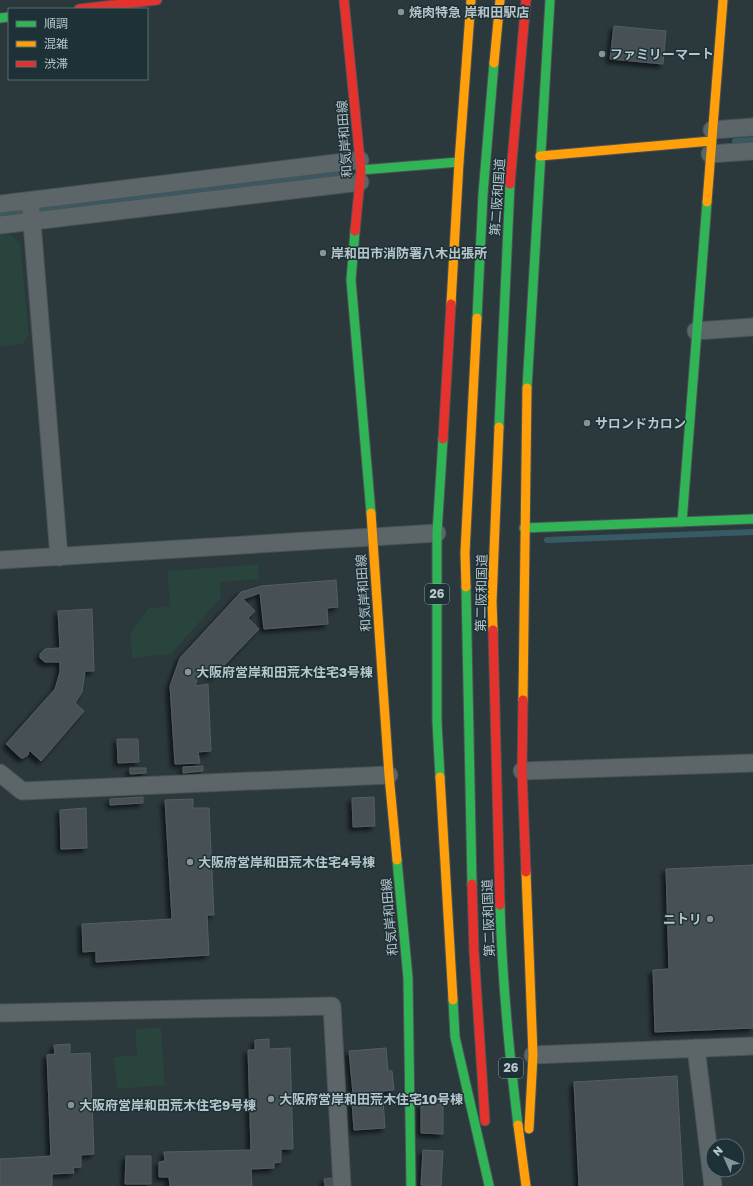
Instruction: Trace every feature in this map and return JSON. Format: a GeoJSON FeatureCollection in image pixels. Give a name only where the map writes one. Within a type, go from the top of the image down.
{"type":"FeatureCollection","features":[{"type":"Feature","properties":{"kind":"main road"},"geometry":{"type":"LineString","coordinates":[[88,8],[157,0]]}},
{"type":"Feature","properties":{"kind":"main road","name":"和気岸和田線"},"geometry":{"type":"LineString","coordinates":[[344,0],[360,171],[351,280],[389,775],[408,978],[411,1186]]}},
{"type":"Feature","properties":{"kind":"main road","name":"26"},"geometry":{"type":"LineString","coordinates":[[471,0],[459,162],[437,534],[437,722],[454,1037],[489,1186]]}},
{"type":"Feature","properties":{"kind":"main road","name":"第二阪和国道"},"geometry":{"type":"LineString","coordinates":[[489,1186],[474,951],[465,553],[484,194],[500,0]]}},
{"type":"Feature","properties":{"kind":"main road","name":"第二阪和国道"},"geometry":{"type":"LineString","coordinates":[[526,0],[509,198],[492,602],[502,949],[509,1052],[526,1186]]}},
{"type":"Feature","properties":{"kind":"main road","name":"26"},"geometry":{"type":"LineString","coordinates":[[526,1186],[533,1055],[522,771],[524,528],[527,390],[550,0]]}},
{"type":"Feature","properties":{"kind":"main road"},"geometry":{"type":"LineString","coordinates":[[682,522],[722,0]]}},
{"type":"Feature","properties":{"kind":"main road"},"geometry":{"type":"LineString","coordinates":[[540,156],[711,142]]}},
{"type":"Feature","properties":{"kind":"main road"},"geometry":{"type":"LineString","coordinates":[[360,171],[459,162]]}},
{"type":"Feature","properties":{"kind":"main road"},"geometry":{"type":"LineString","coordinates":[[524,528],[753,519]]}},
{"type":"Feature","properties":{"kind":"street"},"geometry":{"type":"LineString","coordinates":[[711,142],[753,127]]}},
{"type":"Feature","properties":{"kind":"street"},"geometry":{"type":"LineString","coordinates":[[711,142],[753,151]]}},
{"type":"Feature","properties":{"kind":"street"},"geometry":{"type":"LineString","coordinates":[[0,225],[31,211],[360,171]]}},
{"type":"Feature","properties":{"kind":"street"},"geometry":{"type":"LineString","coordinates":[[0,204],[31,211]]}},
{"type":"Feature","properties":{"kind":"street"},"geometry":{"type":"LineString","coordinates":[[31,211],[59,557]]}},
{"type":"Feature","properties":{"kind":"street"},"geometry":{"type":"LineString","coordinates":[[696,331],[753,327]]}},
{"type":"Feature","properties":{"kind":"street"},"geometry":{"type":"LineString","coordinates":[[0,560],[437,534]]}},
{"type":"Feature","properties":{"kind":"street"},"geometry":{"type":"LineString","coordinates":[[522,771],[753,763]]}},
{"type":"Feature","properties":{"kind":"street"},"geometry":{"type":"LineString","coordinates":[[0,773],[22,791],[389,775]]}},
{"type":"Feature","properties":{"kind":"street"},"geometry":{"type":"LineString","coordinates":[[0,1012],[332,1006],[342,1186]]}},
{"type":"Feature","properties":{"kind":"street"},"geometry":{"type":"LineString","coordinates":[[533,1055],[753,1046]]}},
{"type":"Feature","properties":{"kind":"street"},"geometry":{"type":"LineString","coordinates":[[696,1048],[713,1186]]}},
{"type":"Feature","properties":{"kind":"green space"},"geometry":{"type":"Polygon","coordinates":[[[7,232],[20,243],[29,336],[22,344],[0,347],[0,233],[7,232]]]}},
{"type":"Feature","properties":{"kind":"green space"},"geometry":{"type":"Polygon","coordinates":[[[258,564],[259,579],[220,582],[221,598],[171,654],[132,658],[130,633],[149,608],[170,606],[167,571],[258,564]]]}},
{"type":"Feature","properties":{"kind":"green space"},"geometry":{"type":"Polygon","coordinates":[[[161,1027],[165,1085],[117,1089],[114,1057],[137,1055],[135,1029],[161,1027]]]}},
{"type":"Feature","properties":{"kind":"building"},"geometry":{"type":"Polygon","coordinates":[[[614,26],[666,31],[663,64],[610,59],[614,26]]]}},
{"type":"Feature","properties":{"kind":"building","name":"大阪府営岸和田荒木住宅3号棟"},"geometry":{"type":"Polygon","coordinates":[[[336,580],[338,607],[327,608],[328,624],[264,629],[260,593],[243,599],[255,611],[248,618],[259,629],[213,677],[202,667],[195,686],[208,684],[211,751],[198,752],[200,763],[175,764],[170,686],[180,658],[241,592],[261,586],[336,580]]]}},
{"type":"Feature","properties":{"kind":"building"},"geometry":{"type":"Polygon","coordinates":[[[92,609],[94,671],[85,671],[82,692],[75,703],[84,711],[41,761],[29,750],[28,755],[21,758],[6,744],[55,689],[60,672],[60,662],[45,662],[40,658],[40,654],[45,649],[60,648],[58,611],[92,609]]]}},
{"type":"Feature","properties":{"kind":"building"},"geometry":{"type":"Polygon","coordinates":[[[117,739],[138,739],[139,762],[118,763],[117,739]]]}},
{"type":"Feature","properties":{"kind":"building"},"geometry":{"type":"Polygon","coordinates":[[[203,766],[203,771],[183,773],[183,767],[203,766]]]}},
{"type":"Feature","properties":{"kind":"building"},"geometry":{"type":"Polygon","coordinates":[[[130,768],[146,768],[146,773],[130,774],[130,768]]]}},
{"type":"Feature","properties":{"kind":"building"},"geometry":{"type":"Polygon","coordinates":[[[143,797],[143,803],[110,805],[110,799],[143,797]]]}},
{"type":"Feature","properties":{"kind":"building"},"geometry":{"type":"Polygon","coordinates":[[[374,797],[375,826],[353,827],[352,798],[374,797]]]}},
{"type":"Feature","properties":{"kind":"building","name":"大阪府営岸和田荒木住宅4号棟"},"geometry":{"type":"Polygon","coordinates":[[[193,799],[193,808],[209,808],[214,915],[207,915],[209,955],[96,962],[96,951],[83,952],[82,924],[172,919],[165,800],[193,799]]]}},
{"type":"Feature","properties":{"kind":"building"},"geometry":{"type":"Polygon","coordinates":[[[86,808],[87,848],[61,849],[60,810],[86,808]]]}},
{"type":"Feature","properties":{"kind":"building","name":"ニトリ"},"geometry":{"type":"Polygon","coordinates":[[[753,865],[753,1028],[655,1032],[653,970],[669,969],[666,869],[753,865]]]}},
{"type":"Feature","properties":{"kind":"building","name":"大阪府営岸和田荒木住宅10号棟"},"geometry":{"type":"Polygon","coordinates":[[[269,1039],[269,1049],[290,1048],[293,1149],[281,1149],[281,1162],[274,1163],[274,1168],[251,1169],[252,1186],[170,1186],[169,1177],[159,1177],[159,1162],[165,1161],[164,1152],[251,1150],[248,1050],[255,1050],[255,1040],[269,1039]]]}},
{"type":"Feature","properties":{"kind":"building","name":"大阪府営岸和田荒木住宅9号棟"},"geometry":{"type":"Polygon","coordinates":[[[70,1044],[70,1054],[90,1053],[94,1154],[81,1155],[81,1167],[73,1168],[74,1173],[52,1174],[52,1186],[0,1186],[0,1159],[51,1156],[47,1055],[55,1054],[54,1045],[70,1044]]]}},
{"type":"Feature","properties":{"kind":"building"},"geometry":{"type":"Polygon","coordinates":[[[386,1048],[388,1071],[392,1071],[394,1090],[353,1094],[349,1051],[386,1048]]]}},
{"type":"Feature","properties":{"kind":"building"},"geometry":{"type":"Polygon","coordinates":[[[677,1076],[683,1186],[579,1186],[574,1082],[677,1076]]]}},
{"type":"Feature","properties":{"kind":"building"},"geometry":{"type":"Polygon","coordinates":[[[383,1099],[385,1128],[354,1130],[352,1102],[383,1099]]]}},
{"type":"Feature","properties":{"kind":"building"},"geometry":{"type":"Polygon","coordinates":[[[421,1104],[443,1104],[443,1134],[421,1133],[421,1104]]]}},
{"type":"Feature","properties":{"kind":"building"},"geometry":{"type":"Polygon","coordinates":[[[423,1150],[443,1151],[441,1186],[421,1185],[423,1150]]]}},
{"type":"Feature","properties":{"kind":"building"},"geometry":{"type":"Polygon","coordinates":[[[126,1156],[151,1156],[151,1184],[125,1184],[126,1156]]]}},
{"type":"Feature","properties":{"kind":"building"},"geometry":{"type":"Polygon","coordinates":[[[332,1178],[332,1186],[325,1186],[324,1179],[332,1178]]]}},
{"type":"Feature","properties":{"kind":"waterway"},"geometry":{"type":"LineString","coordinates":[[735,141],[753,140]]}},
{"type":"Feature","properties":{"kind":"waterway"},"geometry":{"type":"LineString","coordinates":[[0,216],[337,175]]}},
{"type":"Feature","properties":{"kind":"waterway"},"geometry":{"type":"LineString","coordinates":[[547,540],[753,532]]}},
{"type":"Feature","properties":{"kind":"traffic: fast"},"geometry":{"type":"LineString","coordinates":[[527,388],[550,0]]}},
{"type":"Feature","properties":{"kind":"traffic: fast"},"geometry":{"type":"LineString","coordinates":[[0,18],[8,17]]}},
{"type":"Feature","properties":{"kind":"traffic: fast"},"geometry":{"type":"LineString","coordinates":[[477,318],[483,194],[494,63]]}},
{"type":"Feature","properties":{"kind":"traffic: fast"},"geometry":{"type":"LineString","coordinates":[[361,170],[459,162]]}},
{"type":"Feature","properties":{"kind":"traffic: fast"},"geometry":{"type":"LineString","coordinates":[[499,427],[510,184]]}},
{"type":"Feature","properties":{"kind":"traffic: fast"},"geometry":{"type":"LineString","coordinates":[[682,522],[707,202]]}},
{"type":"Feature","properties":{"kind":"traffic: fast"},"geometry":{"type":"LineString","coordinates":[[355,231],[351,280],[371,513]]}},
{"type":"Feature","properties":{"kind":"traffic: fast"},"geometry":{"type":"LineString","coordinates":[[440,777],[437,722],[437,533],[443,439]]}},
{"type":"Feature","properties":{"kind":"traffic: fast"},"geometry":{"type":"LineString","coordinates":[[524,528],[753,519]]}},
{"type":"Feature","properties":{"kind":"traffic: fast"},"geometry":{"type":"LineString","coordinates":[[466,587],[472,884]]}},
{"type":"Feature","properties":{"kind":"traffic: fast"},"geometry":{"type":"LineString","coordinates":[[397,860],[408,978],[411,1186]]}},
{"type":"Feature","properties":{"kind":"traffic: fast"},"geometry":{"type":"LineString","coordinates":[[500,905],[506,1015],[518,1125]]}},
{"type":"Feature","properties":{"kind":"traffic: fast"},"geometry":{"type":"LineString","coordinates":[[453,1000],[455,1037],[489,1185]]}},
{"type":"Feature","properties":{"kind":"traffic: slow"},"geometry":{"type":"LineString","coordinates":[[451,304],[459,162],[471,0]]}},
{"type":"Feature","properties":{"kind":"traffic: slow"},"geometry":{"type":"LineString","coordinates":[[494,63],[500,0]]}},
{"type":"Feature","properties":{"kind":"traffic: slow"},"geometry":{"type":"LineString","coordinates":[[707,202],[723,0]]}},
{"type":"Feature","properties":{"kind":"traffic: slow"},"geometry":{"type":"LineString","coordinates":[[540,156],[711,141]]}},
{"type":"Feature","properties":{"kind":"traffic: slow"},"geometry":{"type":"LineString","coordinates":[[466,587],[465,553],[477,318]]}},
{"type":"Feature","properties":{"kind":"traffic: slow"},"geometry":{"type":"LineString","coordinates":[[523,700],[527,388]]}},
{"type":"Feature","properties":{"kind":"traffic: slow"},"geometry":{"type":"LineString","coordinates":[[493,630],[492,602],[499,427]]}},
{"type":"Feature","properties":{"kind":"traffic: slow"},"geometry":{"type":"LineString","coordinates":[[371,513],[389,775],[397,860]]}},
{"type":"Feature","properties":{"kind":"traffic: slow"},"geometry":{"type":"LineString","coordinates":[[440,777],[453,1000]]}},
{"type":"Feature","properties":{"kind":"traffic: slow"},"geometry":{"type":"LineString","coordinates":[[526,872],[533,1055],[529,1129]]}},
{"type":"Feature","properties":{"kind":"traffic: slow"},"geometry":{"type":"LineString","coordinates":[[518,1125],[526,1186]]}},
{"type":"Feature","properties":{"kind":"traffic: jam"},"geometry":{"type":"LineString","coordinates":[[88,8],[157,0]]}},
{"type":"Feature","properties":{"kind":"traffic: jam"},"geometry":{"type":"LineString","coordinates":[[344,0],[361,170],[355,231]]}},
{"type":"Feature","properties":{"kind":"traffic: jam"},"geometry":{"type":"LineString","coordinates":[[510,184],[526,0]]}},
{"type":"Feature","properties":{"kind":"traffic: jam"},"geometry":{"type":"LineString","coordinates":[[443,439],[451,304]]}},
{"type":"Feature","properties":{"kind":"traffic: jam"},"geometry":{"type":"LineString","coordinates":[[493,630],[500,905]]}},
{"type":"Feature","properties":{"kind":"traffic: jam"},"geometry":{"type":"LineString","coordinates":[[523,700],[522,771],[526,872]]}},
{"type":"Feature","properties":{"kind":"traffic: jam"},"geometry":{"type":"LineString","coordinates":[[472,884],[474,951],[485,1121]]}},
{"type":"Feature","properties":{"kind":"place","name":"焼肉特急 岸和田駅店"},"geometry":{"type":"Point","coordinates":[401,12]}},
{"type":"Feature","properties":{"kind":"place","name":"ファミリーマート"},"geometry":{"type":"Point","coordinates":[602,54]}},
{"type":"Feature","properties":{"kind":"place","name":"岸和田市消防署八木出張所"},"geometry":{"type":"Point","coordinates":[323,253]}},
{"type":"Feature","properties":{"kind":"place","name":"サロンドカロン"},"geometry":{"type":"Point","coordinates":[587,423]}},
{"type":"Feature","properties":{"kind":"place","name":"大阪府営岸和田荒木住宅3号棟"},"geometry":{"type":"Point","coordinates":[188,672]}},
{"type":"Feature","properties":{"kind":"place","name":"大阪府営岸和田荒木住宅4号棟"},"geometry":{"type":"Point","coordinates":[190,862]}},
{"type":"Feature","properties":{"kind":"place","name":"ニトリ"},"geometry":{"type":"Point","coordinates":[710,919]}},
{"type":"Feature","properties":{"kind":"place","name":"大阪府営岸和田荒木住宅10号棟"},"geometry":{"type":"Point","coordinates":[271,1099]}},
{"type":"Feature","properties":{"kind":"place","name":"大阪府営岸和田荒木住宅9号棟"},"geometry":{"type":"Point","coordinates":[71,1105]}}]}
